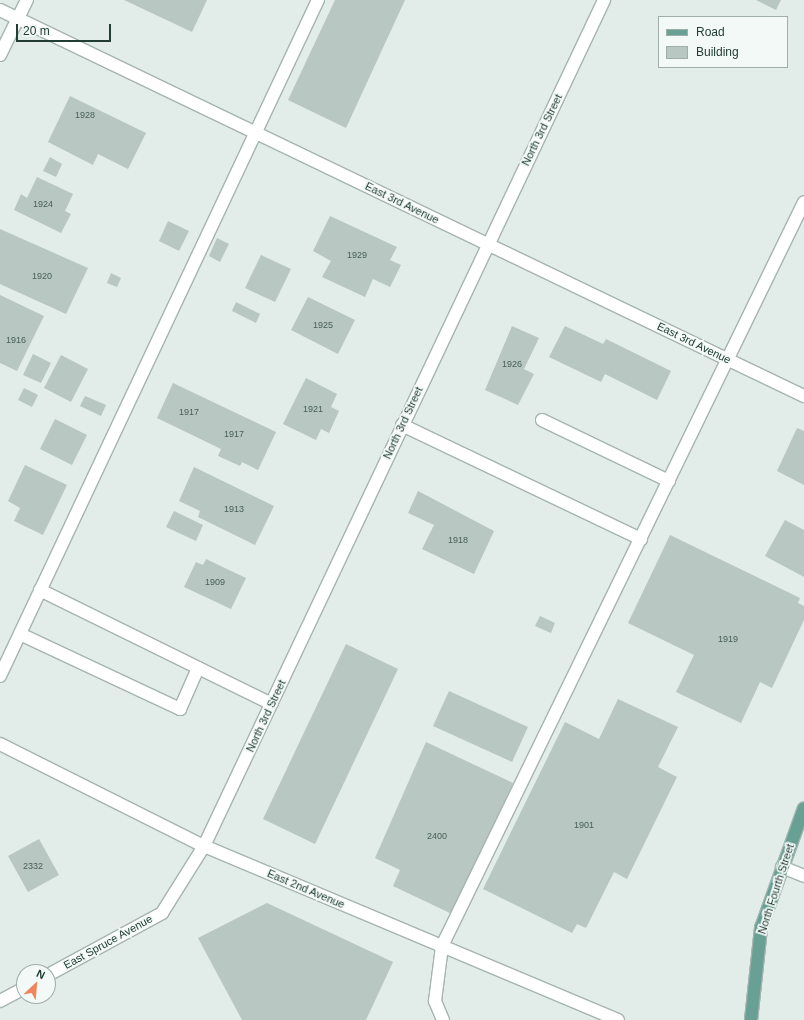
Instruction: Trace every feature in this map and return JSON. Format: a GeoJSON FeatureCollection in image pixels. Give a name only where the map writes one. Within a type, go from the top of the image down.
{"type":"FeatureCollection","features":[{"type":"Feature","properties":{"kind":"main road","name":"North Fourth Street"},"geometry":{"type":"LineString","coordinates":[[751,1020],[761,928],[804,808]]}},
{"type":"Feature","properties":{"kind":"street"},"geometry":{"type":"LineString","coordinates":[[0,55],[27,0]]}},
{"type":"Feature","properties":{"kind":"street"},"geometry":{"type":"LineString","coordinates":[[0,676],[254,132],[318,0]]}},
{"type":"Feature","properties":{"kind":"street","name":"North 3rd Street"},"geometry":{"type":"LineString","coordinates":[[204,846],[487,244],[604,0]]}},
{"type":"Feature","properties":{"kind":"street","name":"East 3rd Avenue"},"geometry":{"type":"LineString","coordinates":[[0,10],[804,396]]}},
{"type":"Feature","properties":{"kind":"street"},"geometry":{"type":"LineString","coordinates":[[443,1020],[435,1001],[442,946],[804,202]]}},
{"type":"Feature","properties":{"kind":"street"},"geometry":{"type":"LineString","coordinates":[[542,420],[669,481]]}},
{"type":"Feature","properties":{"kind":"street"},"geometry":{"type":"LineString","coordinates":[[402,425],[641,539]]}},
{"type":"Feature","properties":{"kind":"street"},"geometry":{"type":"LineString","coordinates":[[40,590],[272,704]]}},
{"type":"Feature","properties":{"kind":"street"},"geometry":{"type":"LineString","coordinates":[[20,634],[180,708],[198,668]]}},
{"type":"Feature","properties":{"kind":"street","name":"East 2nd Avenue"},"geometry":{"type":"LineString","coordinates":[[0,744],[204,846],[618,1020]]}},
{"type":"Feature","properties":{"kind":"street","name":"East Spruce Avenue"},"geometry":{"type":"LineString","coordinates":[[56,971],[162,913],[204,846]]}},
{"type":"Feature","properties":{"kind":"street"},"geometry":{"type":"LineString","coordinates":[[782,867],[804,876]]}},
{"type":"Feature","properties":{"kind":"street"},"geometry":{"type":"LineString","coordinates":[[0,1001],[16,992]]}},
{"type":"Feature","properties":{"kind":"building"},"geometry":{"type":"Polygon","coordinates":[[[124,0],[207,0],[192,32],[124,0]]]}},
{"type":"Feature","properties":{"kind":"building"},"geometry":{"type":"Polygon","coordinates":[[[335,0],[405,0],[346,128],[288,100],[335,0]]]}},
{"type":"Feature","properties":{"kind":"building"},"geometry":{"type":"Polygon","coordinates":[[[756,0],[781,0],[776,10],[756,0]]]}},
{"type":"Feature","properties":{"kind":"building"},"geometry":{"type":"Polygon","coordinates":[[[70,96],[146,133],[128,169],[98,154],[93,165],[48,142],[70,96]]]}},
{"type":"Feature","properties":{"kind":"building"},"geometry":{"type":"Polygon","coordinates":[[[50,157],[62,164],[56,177],[43,171],[50,157]]]}},
{"type":"Feature","properties":{"kind":"building"},"geometry":{"type":"Polygon","coordinates":[[[37,177],[73,194],[65,211],[71,214],[61,233],[14,210],[21,194],[27,198],[37,177]]]}},
{"type":"Feature","properties":{"kind":"building"},"geometry":{"type":"Polygon","coordinates":[[[330,216],[397,247],[390,260],[401,265],[390,287],[373,279],[365,297],[322,277],[331,261],[313,251],[330,216]]]}},
{"type":"Feature","properties":{"kind":"building"},"geometry":{"type":"Polygon","coordinates":[[[168,221],[189,231],[179,251],[159,241],[168,221]]]}},
{"type":"Feature","properties":{"kind":"building"},"geometry":{"type":"Polygon","coordinates":[[[0,229],[88,268],[66,314],[0,284],[0,229]]]}},
{"type":"Feature","properties":{"kind":"building"},"geometry":{"type":"Polygon","coordinates":[[[217,238],[229,244],[220,262],[209,256],[217,238]]]}},
{"type":"Feature","properties":{"kind":"building"},"geometry":{"type":"Polygon","coordinates":[[[261,255],[291,269],[275,302],[245,288],[261,255]]]}},
{"type":"Feature","properties":{"kind":"building"},"geometry":{"type":"Polygon","coordinates":[[[111,273],[121,278],[117,287],[107,283],[111,273]]]}},
{"type":"Feature","properties":{"kind":"building"},"geometry":{"type":"Polygon","coordinates":[[[0,295],[44,316],[17,371],[0,363],[0,295]]]}},
{"type":"Feature","properties":{"kind":"building"},"geometry":{"type":"Polygon","coordinates":[[[308,297],[355,320],[338,354],[291,330],[308,297]]]}},
{"type":"Feature","properties":{"kind":"building"},"geometry":{"type":"Polygon","coordinates":[[[236,302],[260,314],[256,323],[232,311],[236,302]]]}},
{"type":"Feature","properties":{"kind":"building"},"geometry":{"type":"Polygon","coordinates":[[[512,326],[539,338],[524,369],[534,374],[518,405],[485,390],[512,326]]]}},
{"type":"Feature","properties":{"kind":"building"},"geometry":{"type":"Polygon","coordinates":[[[565,326],[603,344],[606,339],[671,371],[657,400],[605,374],[601,382],[549,357],[565,326]]]}},
{"type":"Feature","properties":{"kind":"building"},"geometry":{"type":"Polygon","coordinates":[[[33,354],[51,363],[41,383],[23,375],[33,354]]]}},
{"type":"Feature","properties":{"kind":"building"},"geometry":{"type":"Polygon","coordinates":[[[61,355],[88,369],[71,402],[44,388],[61,355]]]}},
{"type":"Feature","properties":{"kind":"building"},"geometry":{"type":"Polygon","coordinates":[[[306,378],[337,394],[331,407],[339,411],[329,433],[321,429],[316,440],[283,424],[306,378]]]}},
{"type":"Feature","properties":{"kind":"building"},"geometry":{"type":"Polygon","coordinates":[[[173,383],[276,432],[258,470],[242,462],[240,466],[218,456],[221,449],[157,418],[173,383]]]}},
{"type":"Feature","properties":{"kind":"building"},"geometry":{"type":"Polygon","coordinates":[[[24,388],[38,395],[32,407],[18,400],[24,388]]]}},
{"type":"Feature","properties":{"kind":"building"},"geometry":{"type":"Polygon","coordinates":[[[85,396],[106,405],[101,416],[80,406],[85,396]]]}},
{"type":"Feature","properties":{"kind":"building"},"geometry":{"type":"Polygon","coordinates":[[[55,419],[87,435],[72,465],[40,449],[55,419]]]}},
{"type":"Feature","properties":{"kind":"building"},"geometry":{"type":"Polygon","coordinates":[[[797,428],[804,431],[804,485],[777,471],[797,428]]]}},
{"type":"Feature","properties":{"kind":"building"},"geometry":{"type":"Polygon","coordinates":[[[25,465],[67,485],[43,535],[14,521],[20,508],[8,501],[25,465]]]}},
{"type":"Feature","properties":{"kind":"building"},"geometry":{"type":"Polygon","coordinates":[[[194,467],[274,506],[255,545],[198,517],[200,511],[179,501],[194,467]]]}},
{"type":"Feature","properties":{"kind":"building"},"geometry":{"type":"Polygon","coordinates":[[[418,491],[494,531],[474,574],[422,549],[434,525],[408,513],[418,491]]]}},
{"type":"Feature","properties":{"kind":"building"},"geometry":{"type":"Polygon","coordinates":[[[174,511],[203,525],[196,541],[166,527],[174,511]]]}},
{"type":"Feature","properties":{"kind":"building"},"geometry":{"type":"Polygon","coordinates":[[[785,520],[804,530],[804,577],[765,556],[785,520]]]}},
{"type":"Feature","properties":{"kind":"building"},"geometry":{"type":"Polygon","coordinates":[[[670,535],[800,598],[798,603],[804,606],[804,620],[772,688],[760,682],[741,723],[676,692],[694,655],[628,623],[670,535]]]}},
{"type":"Feature","properties":{"kind":"building"},"geometry":{"type":"Polygon","coordinates":[[[206,559],[246,578],[231,609],[184,587],[196,562],[203,565],[206,559]]]}},
{"type":"Feature","properties":{"kind":"building"},"geometry":{"type":"Polygon","coordinates":[[[540,616],[555,623],[551,633],[535,626],[540,616]]]}},
{"type":"Feature","properties":{"kind":"building"},"geometry":{"type":"Polygon","coordinates":[[[346,644],[398,669],[315,844],[263,819],[346,644]]]}},
{"type":"Feature","properties":{"kind":"building"},"geometry":{"type":"Polygon","coordinates":[[[449,691],[528,727],[512,762],[433,726],[449,691]]]}},
{"type":"Feature","properties":{"kind":"building"},"geometry":{"type":"Polygon","coordinates":[[[618,699],[678,727],[658,767],[677,777],[627,879],[614,872],[586,928],[577,924],[572,933],[483,889],[565,722],[599,739],[618,699]]]}},
{"type":"Feature","properties":{"kind":"building"},"geometry":{"type":"Polygon","coordinates":[[[426,742],[513,783],[452,914],[393,886],[400,870],[375,858],[426,742]]]}},
{"type":"Feature","properties":{"kind":"building"},"geometry":{"type":"Polygon","coordinates":[[[39,839],[59,875],[28,892],[8,856],[39,839]]]}},
{"type":"Feature","properties":{"kind":"building"},"geometry":{"type":"Polygon","coordinates":[[[267,903],[393,962],[366,1020],[242,1020],[198,938],[267,903]]]}}]}
